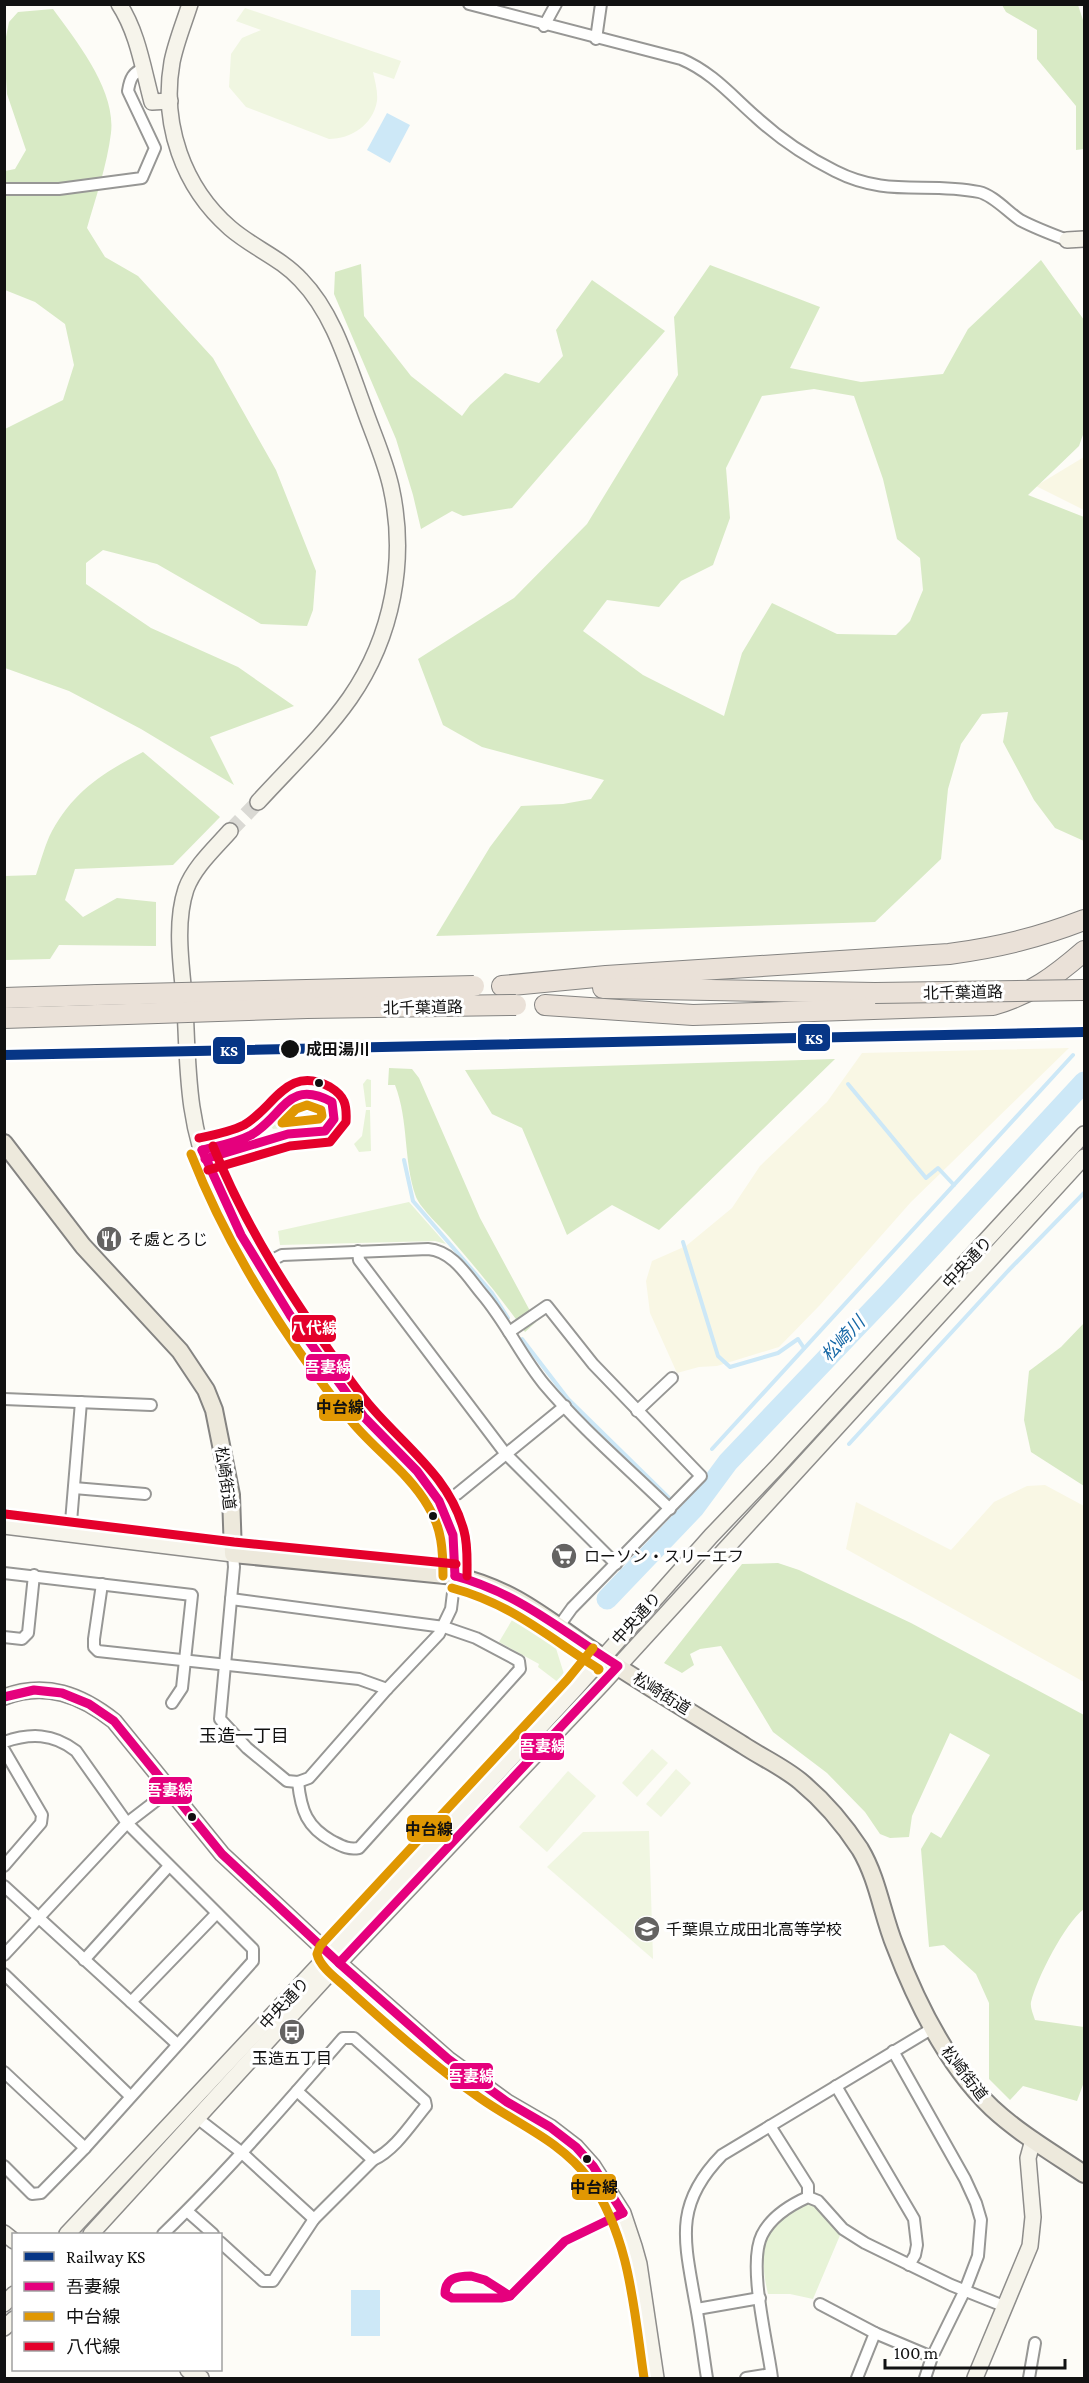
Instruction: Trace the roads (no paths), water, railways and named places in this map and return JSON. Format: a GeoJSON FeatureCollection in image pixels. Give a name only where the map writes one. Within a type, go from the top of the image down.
{"type":"FeatureCollection","features":[{"type":"Feature","properties":{"kind":"highway"},"geometry":{"type":"LineString","coordinates":[[502,986],[606,976],[949,954],[993,948],[1040,937],[1084,920]]}},
{"type":"Feature","properties":{"kind":"highway"},"geometry":{"type":"LineString","coordinates":[[545,1005],[693,1015],[873,1001],[993,1005],[1018,997],[1046,982],[1084,951]]}},
{"type":"Feature","properties":{"kind":"highway","name":"北千葉道路"},"geometry":{"type":"LineString","coordinates":[[4,1018],[97,1005],[474,986],[842,993],[873,1001],[1084,990]]}},
{"type":"Feature","properties":{"kind":"highway","name":"北千葉道路"},"geometry":{"type":"LineString","coordinates":[[4,998],[97,1005],[308,1008],[777,999],[842,993]]}},
{"type":"Feature","properties":{"kind":"main road","name":"松崎街道"},"geometry":{"type":"LineString","coordinates":[[4,1143],[83,1246],[128,1292],[180,1351],[206,1390],[214,1410],[231,1495],[233,1554],[455,1576],[478,1581],[533,1607],[602,1656],[798,1780],[836,1816],[867,1863],[882,1901],[894,1944],[933,2028],[952,2061],[987,2101],[1033,2140],[1084,2174]]}},
{"type":"Feature","properties":{"kind":"street"},"geometry":{"type":"LineString","coordinates":[[118,4],[134,37],[145,68],[152,102],[170,101]]}},
{"type":"Feature","properties":{"kind":"street"},"geometry":{"type":"LineString","coordinates":[[190,4],[172,63],[170,101],[172,127],[180,158],[192,183],[205,202],[231,229],[302,280],[327,318],[341,348],[385,464],[395,507],[398,537],[398,562],[388,618],[377,651],[349,699],[258,802]]}},
{"type":"Feature","properties":{"kind":"street"},"geometry":{"type":"LineString","coordinates":[[469,4],[544,26],[674,57],[700,67],[797,151],[865,184],[981,192],[1021,220],[1066,240],[1084,239]]}},
{"type":"Feature","properties":{"kind":"street"},"geometry":{"type":"LineString","coordinates":[[544,26],[556,4]]}},
{"type":"Feature","properties":{"kind":"street"},"geometry":{"type":"LineString","coordinates":[[596,39],[601,4]]}},
{"type":"Feature","properties":{"kind":"street"},"geometry":{"type":"LineString","coordinates":[[4,189],[59,189],[142,178],[155,148],[128,91],[134,73],[145,68]]}},
{"type":"Feature","properties":{"kind":"street"},"geometry":{"type":"LineString","coordinates":[[4,1526],[233,1554],[231,1599],[219,1719],[247,1748],[287,1781],[298,1782],[309,1778],[387,1689],[424,1652],[444,1627],[451,1609],[455,1576],[453,1535],[440,1502],[429,1485],[364,1416],[325,1364],[259,1267],[209,1172],[193,1119],[187,1083],[181,943],[182,911],[186,888],[198,868],[230,831]]}},
{"type":"Feature","properties":{"kind":"street","name":"中央通り"},"geometry":{"type":"LineString","coordinates":[[93,2233],[197,2118],[334,1958],[602,1656],[1084,1134]]}},
{"type":"Feature","properties":{"kind":"street","name":"中央通り"},"geometry":{"type":"LineString","coordinates":[[69,2233],[618,1666],[1084,1157]]}},
{"type":"Feature","properties":{"kind":"street"},"geometry":{"type":"LineString","coordinates":[[259,1267],[282,1255],[439,1250],[449,1255],[493,1306],[525,1359],[565,1406],[670,1509]]}},
{"type":"Feature","properties":{"kind":"street"},"geometry":{"type":"LineString","coordinates":[[358,1251],[358,1260],[505,1453],[616,1564]]}},
{"type":"Feature","properties":{"kind":"street"},"geometry":{"type":"LineString","coordinates":[[509,1332],[547,1306],[593,1364],[701,1476],[572,1608],[559,1626]]}},
{"type":"Feature","properties":{"kind":"street"},"geometry":{"type":"LineString","coordinates":[[637,1411],[672,1378]]}},
{"type":"Feature","properties":{"kind":"street"},"geometry":{"type":"LineString","coordinates":[[4,1399],[151,1405]]}},
{"type":"Feature","properties":{"kind":"street"},"geometry":{"type":"LineString","coordinates":[[70,1534],[81,1402]]}},
{"type":"Feature","properties":{"kind":"street"},"geometry":{"type":"LineString","coordinates":[[440,1502],[457,1494],[565,1406]]}},
{"type":"Feature","properties":{"kind":"street"},"geometry":{"type":"LineString","coordinates":[[74,1488],[145,1494]]}},
{"type":"Feature","properties":{"kind":"street"},"geometry":{"type":"LineString","coordinates":[[4,1573],[192,1595],[182,1688],[172,1703]]}},
{"type":"Feature","properties":{"kind":"street"},"geometry":{"type":"LineString","coordinates":[[4,1637],[22,1639],[28,1633],[34,1575]]}},
{"type":"Feature","properties":{"kind":"street"},"geometry":{"type":"LineString","coordinates":[[102,1584],[94,1639],[94,1647],[98,1651],[359,1679],[387,1689]]}},
{"type":"Feature","properties":{"kind":"street"},"geometry":{"type":"LineString","coordinates":[[231,1599],[444,1627],[495,1646],[519,1661],[520,1669],[359,1848],[346,1848],[316,1832],[310,1824],[299,1797],[298,1782]]}},
{"type":"Feature","properties":{"kind":"street"},"geometry":{"type":"LineString","coordinates":[[4,1697],[26,1690],[55,1690],[79,1697],[97,1707],[114,1721],[222,1854],[334,1958],[448,2059],[507,2102],[550,2127],[576,2147],[593,2166],[623,2213],[639,2264],[656,2379]]}},
{"type":"Feature","properties":{"kind":"street"},"geometry":{"type":"LineString","coordinates":[[4,1742],[24,1735],[40,1736],[66,1743],[76,1750],[127,1823],[252,1949],[255,1955],[254,1961],[85,2148],[41,2193],[32,2193],[4,2166]]}},
{"type":"Feature","properties":{"kind":"street"},"geometry":{"type":"LineString","coordinates":[[4,1750],[42,1815],[41,1823],[4,1866]]}},
{"type":"Feature","properties":{"kind":"street"},"geometry":{"type":"LineString","coordinates":[[4,1954],[127,1823],[170,1790]]}},
{"type":"Feature","properties":{"kind":"street"},"geometry":{"type":"LineString","coordinates":[[84,1960],[169,1866]]}},
{"type":"Feature","properties":{"kind":"street"},"geometry":{"type":"LineString","coordinates":[[4,1886],[177,2044]]}},
{"type":"Feature","properties":{"kind":"street"},"geometry":{"type":"LineString","coordinates":[[131,2002],[216,1914]]}},
{"type":"Feature","properties":{"kind":"street"},"geometry":{"type":"LineString","coordinates":[[4,1974],[130,2096]]}},
{"type":"Feature","properties":{"kind":"street"},"geometry":{"type":"LineString","coordinates":[[707,2379],[685,2242],[689,2206],[703,2175],[722,2155],[933,2028]]}},
{"type":"Feature","properties":{"kind":"street"},"geometry":{"type":"LineString","coordinates":[[165,2233],[343,2038],[349,2036],[354,2038],[425,2101],[426,2106],[392,2146],[382,2156],[372,2160],[314,2219],[273,2280],[263,2281],[222,2244]]}},
{"type":"Feature","properties":{"kind":"street"},"geometry":{"type":"LineString","coordinates":[[893,2051],[965,2179],[981,2220],[978,2256],[965,2290],[932,2356],[925,2379]]}},
{"type":"Feature","properties":{"kind":"street"},"geometry":{"type":"LineString","coordinates":[[4,2072],[85,2148]]}},
{"type":"Feature","properties":{"kind":"street"},"geometry":{"type":"LineString","coordinates":[[836,2086],[914,2219],[917,2245],[915,2255],[909,2265]]}},
{"type":"Feature","properties":{"kind":"street"},"geometry":{"type":"LineString","coordinates":[[297,2091],[372,2160]]}},
{"type":"Feature","properties":{"kind":"street"},"geometry":{"type":"LineString","coordinates":[[197,2118],[241,2152],[314,2219]]}},
{"type":"Feature","properties":{"kind":"street"},"geometry":{"type":"LineString","coordinates":[[770,2126],[808,2186],[808,2197]]}},
{"type":"Feature","properties":{"kind":"street"},"geometry":{"type":"LineString","coordinates":[[975,2379],[1030,2246],[1033,2232],[1028,2158],[1033,2140]]}},
{"type":"Feature","properties":{"kind":"street"},"geometry":{"type":"LineString","coordinates":[[746,2379],[772,2376],[760,2298],[758,2272],[761,2237],[770,2223],[781,2213],[796,2202],[808,2197],[818,2201],[843,2229],[865,2243],[909,2265],[1006,2307]]}},
{"type":"Feature","properties":{"kind":"street"},"geometry":{"type":"LineString","coordinates":[[187,2211],[211,2233]]}},
{"type":"Feature","properties":{"kind":"street"},"geometry":{"type":"LineString","coordinates":[[697,2309],[760,2298]]}},
{"type":"Feature","properties":{"kind":"street"},"geometry":{"type":"LineString","coordinates":[[820,2304],[875,2333],[932,2356]]}},
{"type":"Feature","properties":{"kind":"street"},"geometry":{"type":"LineString","coordinates":[[857,2379],[875,2333]]}},
{"type":"Feature","properties":{"kind":"street"},"geometry":{"type":"LineString","coordinates":[[1029,2379],[1035,2343]]}},
{"type":"Feature","properties":{"kind":"water"},"geometry":{"type":"Polygon","coordinates":[[[387,113],[410,125],[390,163],[367,150],[387,113]]]}},
{"type":"Feature","properties":{"kind":"water"},"geometry":{"type":"Polygon","coordinates":[[[351,2290],[380,2290],[380,2336],[351,2336],[351,2290]]]}},
{"type":"Feature","properties":{"kind":"waterway"},"geometry":{"type":"LineString","coordinates":[[712,1449],[1073,1055]]}},
{"type":"Feature","properties":{"kind":"waterway","name":"松崎川"},"geometry":{"type":"LineString","coordinates":[[607,1599],[694,1508],[728,1462],[890,1292],[1084,1082]]}},
{"type":"Feature","properties":{"kind":"waterway"},"geometry":{"type":"LineString","coordinates":[[848,1084],[926,1178],[938,1168],[954,1185]]}},
{"type":"Feature","properties":{"kind":"waterway"},"geometry":{"type":"LineString","coordinates":[[404,1160],[413,1201],[492,1293],[508,1318]]}},
{"type":"Feature","properties":{"kind":"waterway"},"geometry":{"type":"LineString","coordinates":[[849,1444],[1008,1271],[1084,1193]]}},
{"type":"Feature","properties":{"kind":"waterway"},"geometry":{"type":"LineString","coordinates":[[683,1242],[718,1356],[730,1367],[778,1353],[798,1339],[804,1348]]}},
{"type":"Feature","properties":{"kind":"waterway"},"geometry":{"type":"LineString","coordinates":[[522,1339],[568,1399],[669,1498]]}},
{"type":"Feature","properties":{"kind":"tunnel"},"geometry":{"type":"LineString","coordinates":[[230,831],[258,802]]}},
{"type":"Feature","properties":{"kind":"rail line","name":"KS"},"geometry":{"type":"LineString","coordinates":[[4,1055],[1084,1032]]}},
{"type":"Feature","properties":{"kind":"place","name":"成田湯川"},"geometry":{"type":"Point","coordinates":[290,1049]}},
{"type":"Feature","properties":{"kind":"place","name":"そ處とろじ"},"geometry":{"type":"Point","coordinates":[109,1239]}},
{"type":"Feature","properties":{"kind":"place","name":"ローソン・スリーエフ"},"geometry":{"type":"Point","coordinates":[564,1556]}},
{"type":"Feature","properties":{"kind":"place","name":"千葉県立成田北高等学校"},"geometry":{"type":"Point","coordinates":[647,1929]}},
{"type":"Feature","properties":{"kind":"place","name":"玉造五丁目"},"geometry":{"type":"Point","coordinates":[292,2032]}},
{"type":"Feature","properties":{"kind":"district","name":"玉造一丁目"},"geometry":{"type":"Point","coordinates":[244,1736]}}]}
